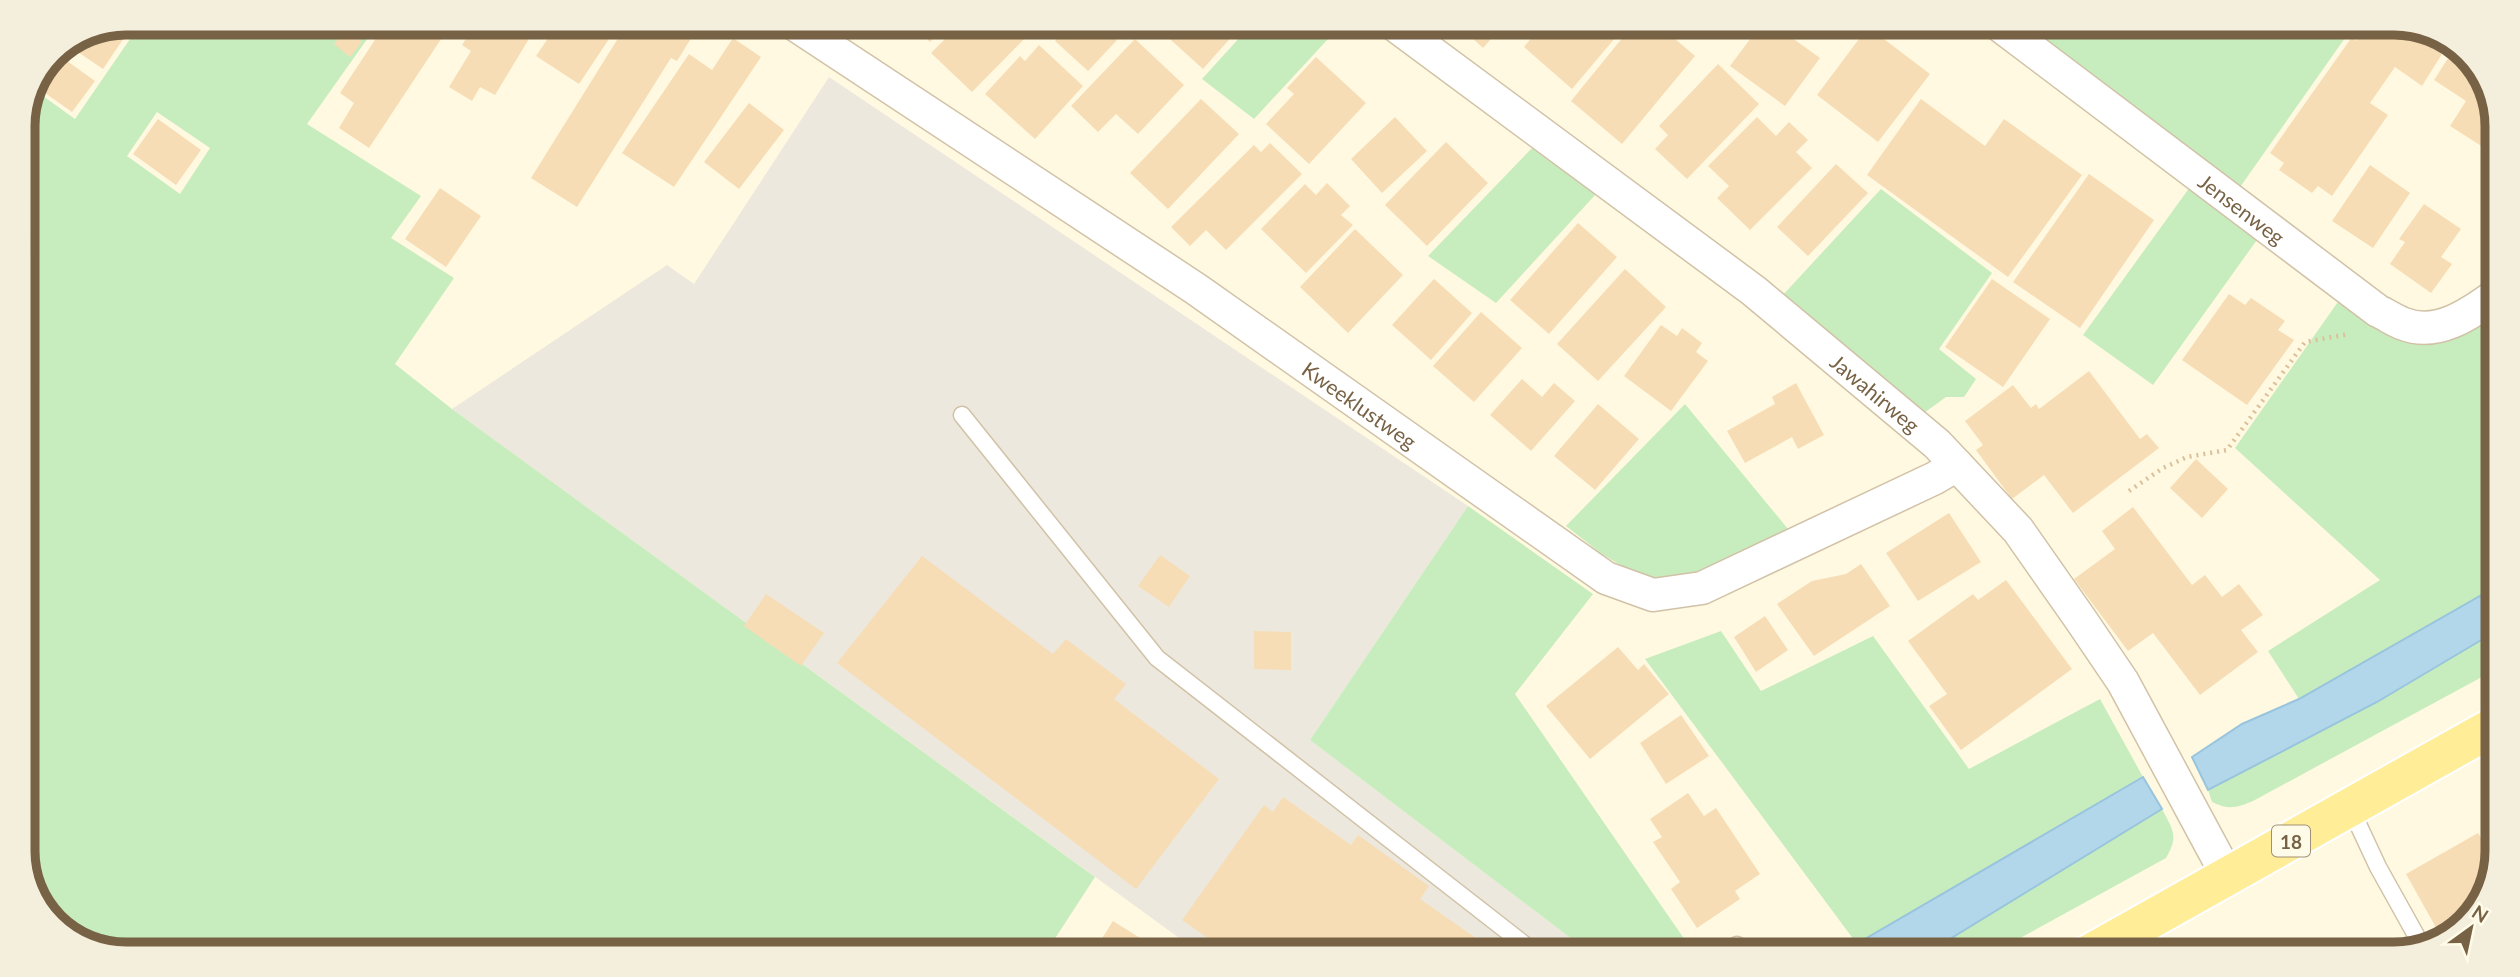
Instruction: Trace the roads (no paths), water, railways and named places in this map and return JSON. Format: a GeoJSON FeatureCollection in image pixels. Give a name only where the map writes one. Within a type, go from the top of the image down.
{"type":"FeatureCollection","features":[{"type":"Feature","properties":{"kind":"main road","name":"18"},"geometry":{"type":"LineString","coordinates":[[2111,942],[2485,731]]}},
{"type":"Feature","properties":{"kind":"street","name":"Kweeklustweg"},"geometry":{"type":"LineString","coordinates":[[810,35],[1196,289],[1606,578],[1653,595],[1702,588],[1935,478],[1957,465]]}},
{"type":"Feature","properties":{"kind":"street","name":"Jawahirweg"},"geometry":{"type":"LineString","coordinates":[[1408,35],[1754,290],[1937,444],[2018,530],[2123,682],[2228,877]]}},
{"type":"Feature","properties":{"kind":"street","name":"Jensenweg"},"geometry":{"type":"LineString","coordinates":[[2013,35],[2378,311],[2404,324],[2424,329],[2470,314],[2485,303]]}},
{"type":"Feature","properties":{"kind":"lane"},"geometry":{"type":"LineString","coordinates":[[962,415],[1157,658],[1521,942]]}},
{"type":"Feature","properties":{"kind":"lane"},"geometry":{"type":"LineString","coordinates":[[2350,807],[2378,867],[2418,938]]}},
{"type":"Feature","properties":{"kind":"water"},"geometry":{"type":"Polygon","coordinates":[[[2485,593],[2485,638],[2377,702],[2208,790],[2192,757],[2242,724],[2299,699],[2485,593]]]}},
{"type":"Feature","properties":{"kind":"water"},"geometry":{"type":"Polygon","coordinates":[[[2143,777],[2162,809],[1945,942],[1860,942],[2143,777]]]}}]}
